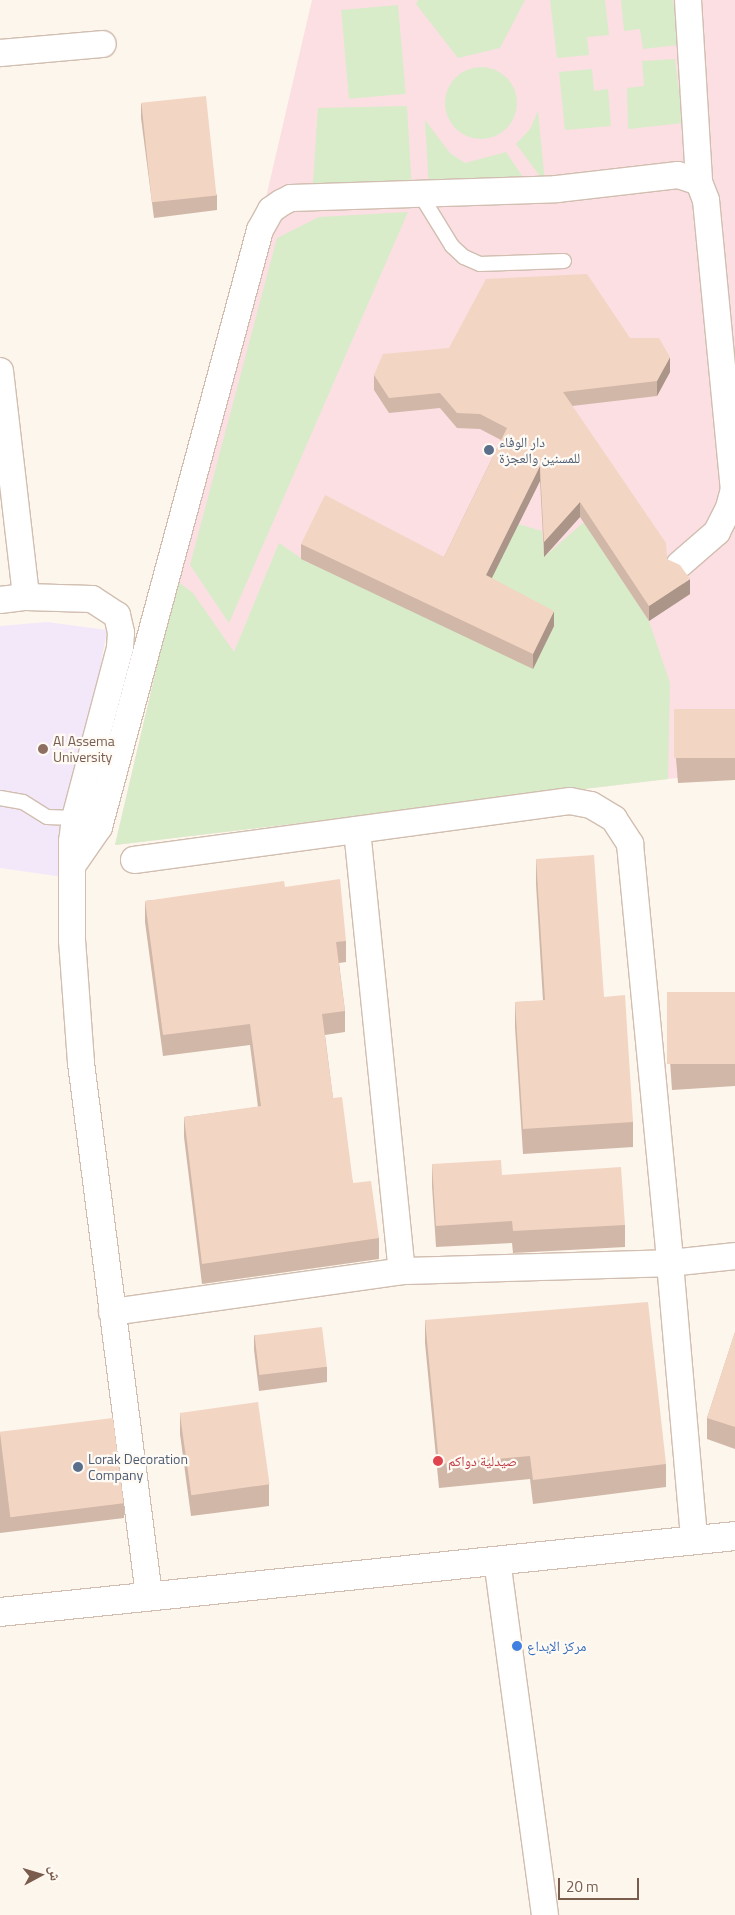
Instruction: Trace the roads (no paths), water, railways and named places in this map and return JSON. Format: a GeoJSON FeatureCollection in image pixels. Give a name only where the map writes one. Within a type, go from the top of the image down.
{"type":"FeatureCollection","features":[{"type":"Feature","properties":{"kind":"street"},"geometry":{"type":"LineString","coordinates":[[679,565],[717,532],[729,508],[734,489],[706,200],[698,182],[688,0]]}},
{"type":"Feature","properties":{"kind":"street"},"geometry":{"type":"LineString","coordinates":[[0,53],[103,44]]}},
{"type":"Feature","properties":{"kind":"street"},"geometry":{"type":"LineString","coordinates":[[74,863],[99,828],[260,230],[271,210],[292,198],[557,189],[678,175],[698,182]]}},
{"type":"Feature","properties":{"kind":"street"},"geometry":{"type":"LineString","coordinates":[[0,371],[26,597]]}},
{"type":"Feature","properties":{"kind":"street"},"geometry":{"type":"LineString","coordinates":[[0,600],[26,597],[92,599],[117,615],[121,632],[120,648],[75,818],[72,841],[74,863],[74,995],[112,1312],[149,1596]]}},
{"type":"Feature","properties":{"kind":"street"},"geometry":{"type":"LineString","coordinates":[[134,860],[570,801],[591,805],[614,819],[630,844],[694,1540]]}},
{"type":"Feature","properties":{"kind":"street"},"geometry":{"type":"LineString","coordinates":[[356,830],[402,1271]]}},
{"type":"Feature","properties":{"kind":"street"},"geometry":{"type":"LineString","coordinates":[[112,1312],[402,1271],[670,1264],[735,1256]]}},
{"type":"Feature","properties":{"kind":"street"},"geometry":{"type":"LineString","coordinates":[[0,1612],[735,1536]]}},
{"type":"Feature","properties":{"kind":"street"},"geometry":{"type":"LineString","coordinates":[[497,1560],[545,1915]]}},
{"type":"Feature","properties":{"kind":"lane"},"geometry":{"type":"LineString","coordinates":[[420,194],[452,246],[464,257],[480,264],[564,261]]}},
{"type":"Feature","properties":{"kind":"lane"},"geometry":{"type":"LineString","coordinates":[[0,798],[23,802],[47,818],[75,818]]}},
{"type":"Feature","properties":{"kind":"place","name":"دار الوفاء للمسنين والعجزة"},"geometry":{"type":"Point","coordinates":[489,450]}},
{"type":"Feature","properties":{"kind":"place","name":"Al Assema University"},"geometry":{"type":"Point","coordinates":[43,749]}},
{"type":"Feature","properties":{"kind":"place","name":"صيدلية دواكم"},"geometry":{"type":"Point","coordinates":[438,1461]}},
{"type":"Feature","properties":{"kind":"place","name":"Lorak Decoration Company"},"geometry":{"type":"Point","coordinates":[78,1467]}},
{"type":"Feature","properties":{"kind":"place","name":"مركز الإبداع"},"geometry":{"type":"Point","coordinates":[517,1646]}}]}
